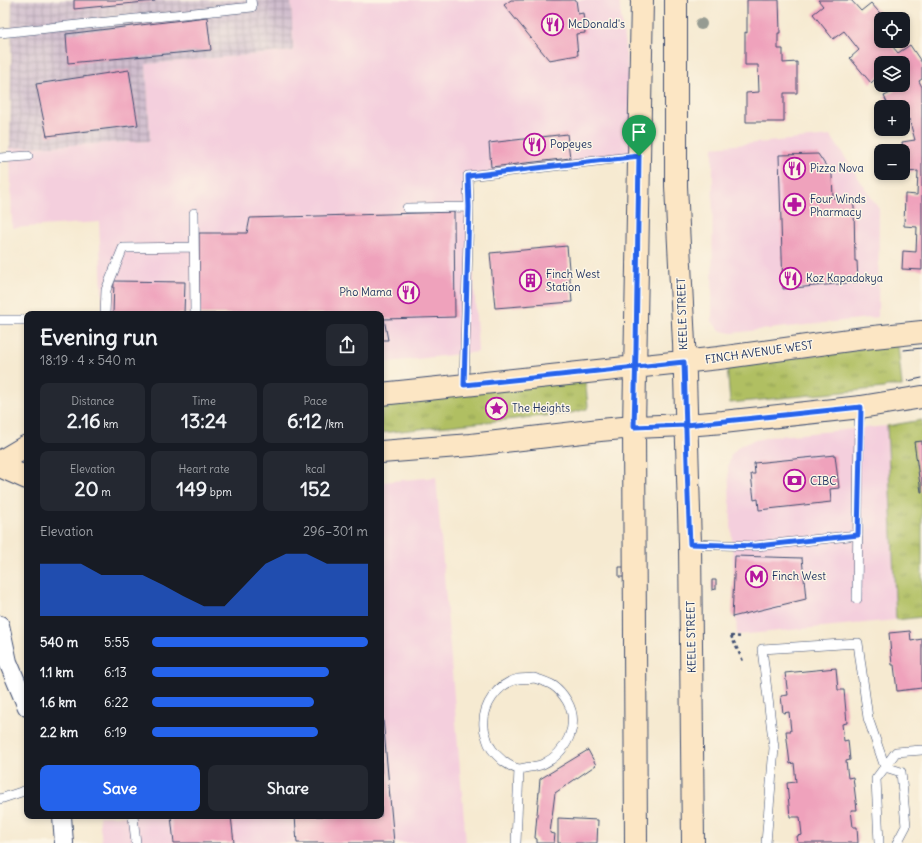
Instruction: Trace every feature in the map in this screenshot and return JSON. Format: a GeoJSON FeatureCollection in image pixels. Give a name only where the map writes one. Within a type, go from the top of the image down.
{"type":"FeatureCollection","features":[{"type":"Feature","properties":{"kind":"main road"},"geometry":{"type":"LineString","coordinates":[[636,843],[634,427],[642,0]]}},
{"type":"Feature","properties":{"kind":"main road","name":"KEELE STREET"},"geometry":{"type":"LineString","coordinates":[[676,0],[676,186],[690,544],[693,843]]}},
{"type":"Feature","properties":{"kind":"main road","name":"FINCH AVENUE WEST"},"geometry":{"type":"LineString","coordinates":[[384,394],[719,358],[864,338],[922,332]]}},
{"type":"Feature","properties":{"kind":"main road"},"geometry":{"type":"LineString","coordinates":[[384,452],[471,444],[553,434],[634,427],[686,425],[861,407],[922,397]]}},
{"type":"Feature","properties":{"kind":"main road"},"geometry":{"type":"LineString","coordinates":[[0,462],[24,448]]}},
{"type":"Feature","properties":{"kind":"main road"},"geometry":{"type":"LineString","coordinates":[[0,466],[24,477]]}},
{"type":"Feature","properties":{"kind":"street"},"geometry":{"type":"LineString","coordinates":[[0,625],[8,662],[24,700]]}},
{"type":"Feature","properties":{"kind":"street"},"geometry":{"type":"LineString","coordinates":[[62,819],[64,843]]}},
{"type":"Feature","properties":{"kind":"lane"},"geometry":{"type":"LineString","coordinates":[[0,33],[252,7],[251,0]]}},
{"type":"Feature","properties":{"kind":"lane"},"geometry":{"type":"LineString","coordinates":[[0,158],[28,156]]}},
{"type":"Feature","properties":{"kind":"lane"},"geometry":{"type":"LineString","coordinates":[[464,385],[469,207],[468,176],[639,156]]}},
{"type":"Feature","properties":{"kind":"lane"},"geometry":{"type":"LineString","coordinates":[[407,208],[469,207]]}},
{"type":"Feature","properties":{"kind":"lane"},"geometry":{"type":"LineString","coordinates":[[194,213],[195,311]]}},
{"type":"Feature","properties":{"kind":"lane"},"geometry":{"type":"LineString","coordinates":[[105,311],[106,290],[123,248],[194,246]]}},
{"type":"Feature","properties":{"kind":"lane"},"geometry":{"type":"LineString","coordinates":[[0,320],[24,320]]}},
{"type":"Feature","properties":{"kind":"lane"},"geometry":{"type":"LineString","coordinates":[[857,599],[861,407]]}},
{"type":"Feature","properties":{"kind":"lane"},"geometry":{"type":"LineString","coordinates":[[690,544],[756,546],[858,535]]}},
{"type":"Feature","properties":{"kind":"lane"},"geometry":{"type":"LineString","coordinates":[[766,843],[774,748],[762,649],[858,643],[868,718],[885,767]]}},
{"type":"Feature","properties":{"kind":"lane"},"geometry":{"type":"LineString","coordinates":[[534,678],[547,682],[560,689],[570,707],[573,720],[571,733],[565,746],[555,756],[542,765],[519,769],[497,756],[488,743],[484,728],[485,712],[492,698],[503,686],[518,680],[534,678]]}},
{"type":"Feature","properties":{"kind":"lane"},"geometry":{"type":"LineString","coordinates":[[879,843],[876,778],[896,752],[922,750]]}},
{"type":"Feature","properties":{"kind":"lane"},"geometry":{"type":"LineString","coordinates":[[885,767],[901,772],[906,826],[897,843]]}},
{"type":"Feature","properties":{"kind":"lane"},"geometry":{"type":"LineString","coordinates":[[516,843],[519,769]]}},
{"type":"Feature","properties":{"kind":"lane"},"geometry":{"type":"LineString","coordinates":[[0,799],[24,791]]}},
{"type":"Feature","properties":{"kind":"lane"},"geometry":{"type":"LineString","coordinates":[[133,819],[136,843]]}},
{"type":"Feature","properties":{"kind":"path"},"geometry":{"type":"LineString","coordinates":[[742,637],[731,636],[743,661]]}},
{"type":"Feature","properties":{"kind":"shaded area"},"geometry":{"type":"Polygon","coordinates":[[[12,0],[291,0],[293,51],[146,64],[150,141],[10,148],[12,0]]]}},
{"type":"Feature","properties":{"kind":"shaded area"},"geometry":{"type":"Polygon","coordinates":[[[291,0],[619,0],[639,156],[468,176],[478,352],[384,363],[384,311],[103,311],[99,222],[12,228],[10,148],[150,141],[146,64],[293,51],[291,0]]]}},
{"type":"Feature","properties":{"kind":"shaded area"},"geometry":{"type":"Polygon","coordinates":[[[831,136],[879,209],[878,317],[732,333],[719,330],[712,321],[713,147],[831,136]]]}},
{"type":"Feature","properties":{"kind":"shaded area"},"geometry":{"type":"Polygon","coordinates":[[[887,426],[896,620],[737,635],[728,467],[731,455],[739,446],[768,437],[887,426]]]}},
{"type":"Feature","properties":{"kind":"shaded area"},"geometry":{"type":"Polygon","coordinates":[[[436,477],[466,843],[102,843],[99,819],[384,819],[384,482],[436,477]]]}},
{"type":"Feature","properties":{"kind":"green space"},"geometry":{"type":"Polygon","coordinates":[[[897,344],[902,386],[886,386],[884,388],[730,403],[727,366],[897,344]]]}},
{"type":"Feature","properties":{"kind":"green space"},"geometry":{"type":"Polygon","coordinates":[[[585,378],[588,406],[587,409],[571,413],[384,433],[384,403],[585,378]]]}},
{"type":"Feature","properties":{"kind":"green space"},"geometry":{"type":"Polygon","coordinates":[[[922,420],[922,617],[896,620],[887,426],[922,420]]]}},
{"type":"Feature","properties":{"kind":"building"},"geometry":{"type":"Polygon","coordinates":[[[74,0],[155,0],[155,1],[74,9],[74,0]]]}},
{"type":"Feature","properties":{"kind":"building","name":"McDonald's"},"geometry":{"type":"Polygon","coordinates":[[[511,0],[576,0],[578,14],[583,13],[585,33],[576,34],[578,55],[549,60],[504,5],[511,0]]]}},
{"type":"Feature","properties":{"kind":"building"},"geometry":{"type":"Polygon","coordinates":[[[747,0],[779,0],[780,33],[778,33],[778,49],[783,49],[783,63],[797,62],[797,93],[784,93],[784,122],[746,122],[746,93],[759,92],[758,65],[745,65],[747,0]]]}},
{"type":"Feature","properties":{"kind":"building"},"geometry":{"type":"Polygon","coordinates":[[[818,0],[851,0],[861,11],[871,3],[879,12],[874,12],[874,48],[894,48],[898,53],[906,48],[910,48],[910,45],[922,63],[922,79],[919,81],[922,87],[922,270],[902,269],[903,251],[916,252],[917,227],[904,226],[905,194],[917,195],[918,171],[910,172],[910,144],[902,144],[902,142],[915,140],[910,122],[910,100],[886,100],[884,96],[893,92],[910,92],[910,56],[874,56],[874,80],[871,83],[850,58],[859,50],[844,31],[833,39],[813,14],[823,6],[818,0]]]}},
{"type":"Feature","properties":{"kind":"building"},"geometry":{"type":"Polygon","coordinates":[[[207,17],[211,50],[68,63],[66,34],[207,17]]]}},
{"type":"Feature","properties":{"kind":"building"},"geometry":{"type":"Polygon","coordinates":[[[129,70],[138,125],[47,136],[36,84],[129,70]]]}},
{"type":"Feature","properties":{"kind":"building"},"geometry":{"type":"Polygon","coordinates":[[[567,134],[570,158],[491,167],[489,143],[567,134]]]}},
{"type":"Feature","properties":{"kind":"building"},"geometry":{"type":"Polygon","coordinates":[[[818,154],[832,175],[833,198],[851,198],[854,207],[855,261],[857,261],[858,282],[783,289],[779,155],[818,154]]]}},
{"type":"Feature","properties":{"kind":"building"},"geometry":{"type":"Polygon","coordinates":[[[454,212],[455,317],[384,319],[384,311],[199,311],[199,233],[247,233],[250,218],[454,212]]]}},
{"type":"Feature","properties":{"kind":"building","name":"Finch West Station"},"geometry":{"type":"Polygon","coordinates":[[[567,246],[572,302],[495,308],[490,253],[567,246]]]}},
{"type":"Feature","properties":{"kind":"building"},"geometry":{"type":"Polygon","coordinates":[[[114,281],[185,282],[184,311],[113,311],[114,281]]]}},
{"type":"Feature","properties":{"kind":"building"},"geometry":{"type":"Polygon","coordinates":[[[384,319],[388,340],[384,340],[384,319]]]}},
{"type":"Feature","properties":{"kind":"building"},"geometry":{"type":"Polygon","coordinates":[[[922,441],[922,492],[921,492],[914,442],[922,441]]]}},
{"type":"Feature","properties":{"kind":"building","name":"CIBC"},"geometry":{"type":"Polygon","coordinates":[[[835,455],[839,488],[830,489],[831,502],[759,510],[758,499],[754,500],[751,474],[755,474],[754,463],[835,455]]]}},
{"type":"Feature","properties":{"kind":"building"},"geometry":{"type":"Polygon","coordinates":[[[735,556],[802,558],[806,599],[732,617],[735,556]]]}},
{"type":"Feature","properties":{"kind":"building"},"geometry":{"type":"Polygon","coordinates":[[[619,567],[624,567],[624,577],[619,577],[619,567]]]}},
{"type":"Feature","properties":{"kind":"building"},"geometry":{"type":"Polygon","coordinates":[[[712,580],[716,580],[716,589],[712,590],[712,580]]]}},
{"type":"Feature","properties":{"kind":"building"},"geometry":{"type":"Polygon","coordinates":[[[910,631],[911,641],[922,639],[922,688],[897,691],[894,665],[892,665],[889,633],[910,631]]]}},
{"type":"Feature","properties":{"kind":"building"},"geometry":{"type":"Polygon","coordinates":[[[836,668],[838,690],[844,690],[847,723],[842,724],[844,741],[848,740],[850,760],[846,761],[848,778],[853,777],[857,810],[851,810],[853,827],[857,827],[858,843],[798,843],[797,836],[802,835],[800,817],[790,817],[787,783],[796,782],[794,763],[790,764],[786,731],[791,731],[789,712],[783,713],[781,696],[788,695],[785,673],[836,668]]]}},
{"type":"Feature","properties":{"kind":"building"},"geometry":{"type":"Polygon","coordinates":[[[384,730],[394,843],[297,843],[295,819],[384,819],[384,730]]]}},
{"type":"Feature","properties":{"kind":"building"},"geometry":{"type":"Polygon","coordinates":[[[588,750],[596,765],[555,793],[550,833],[555,834],[554,843],[537,843],[537,839],[535,838],[540,779],[588,750]]]}},
{"type":"Feature","properties":{"kind":"building"},"geometry":{"type":"Polygon","coordinates":[[[558,818],[598,820],[597,843],[558,843],[558,818]]]}},
{"type":"Feature","properties":{"kind":"building"},"geometry":{"type":"Polygon","coordinates":[[[171,819],[231,819],[234,843],[174,843],[171,819]]]}},
{"type":"Feature","properties":{"kind":"tram line"},"geometry":{"type":"LineString","coordinates":[[904,350],[922,348]]}},
{"type":"Feature","properties":{"kind":"tram line"},"geometry":{"type":"LineString","coordinates":[[908,381],[922,378]]}},
{"type":"Feature","properties":{"kind":"place","name":"McDonald's"},"geometry":{"type":"Point","coordinates":[552,24]}},
{"type":"Feature","properties":{"kind":"place","name":"Popeyes"},"geometry":{"type":"Point","coordinates":[535,144]}},
{"type":"Feature","properties":{"kind":"place","name":"Pizza Nova"},"geometry":{"type":"Point","coordinates":[794,168]}},
{"type":"Feature","properties":{"kind":"place","name":"Four Winds Pharmacy"},"geometry":{"type":"Point","coordinates":[795,205]}},
{"type":"Feature","properties":{"kind":"place","name":"Koz Kapadokya"},"geometry":{"type":"Point","coordinates":[790,278]}},
{"type":"Feature","properties":{"kind":"place","name":"Finch West Station"},"geometry":{"type":"Point","coordinates":[531,280]}},
{"type":"Feature","properties":{"kind":"place","name":"Pho Mama"},"geometry":{"type":"Point","coordinates":[408,292]}},
{"type":"Feature","properties":{"kind":"place","name":"The Heights"},"geometry":{"type":"Point","coordinates":[497,408]}},
{"type":"Feature","properties":{"kind":"place","name":"CIBC"},"geometry":{"type":"Point","coordinates":[795,481]}},
{"type":"Feature","properties":{"kind":"place","name":"Finch West"},"geometry":{"type":"Point","coordinates":[757,576]}},
{"type":"Feature","properties":{"kind":"route"},"geometry":{"type":"LineString","coordinates":[[639,156],[468,176],[469,207],[464,385],[636,366],[684,362],[686,425],[687,463],[690,544],[756,546],[858,535],[859,422],[861,407],[723,422],[686,425],[634,427],[636,366],[639,156]]}}]}
